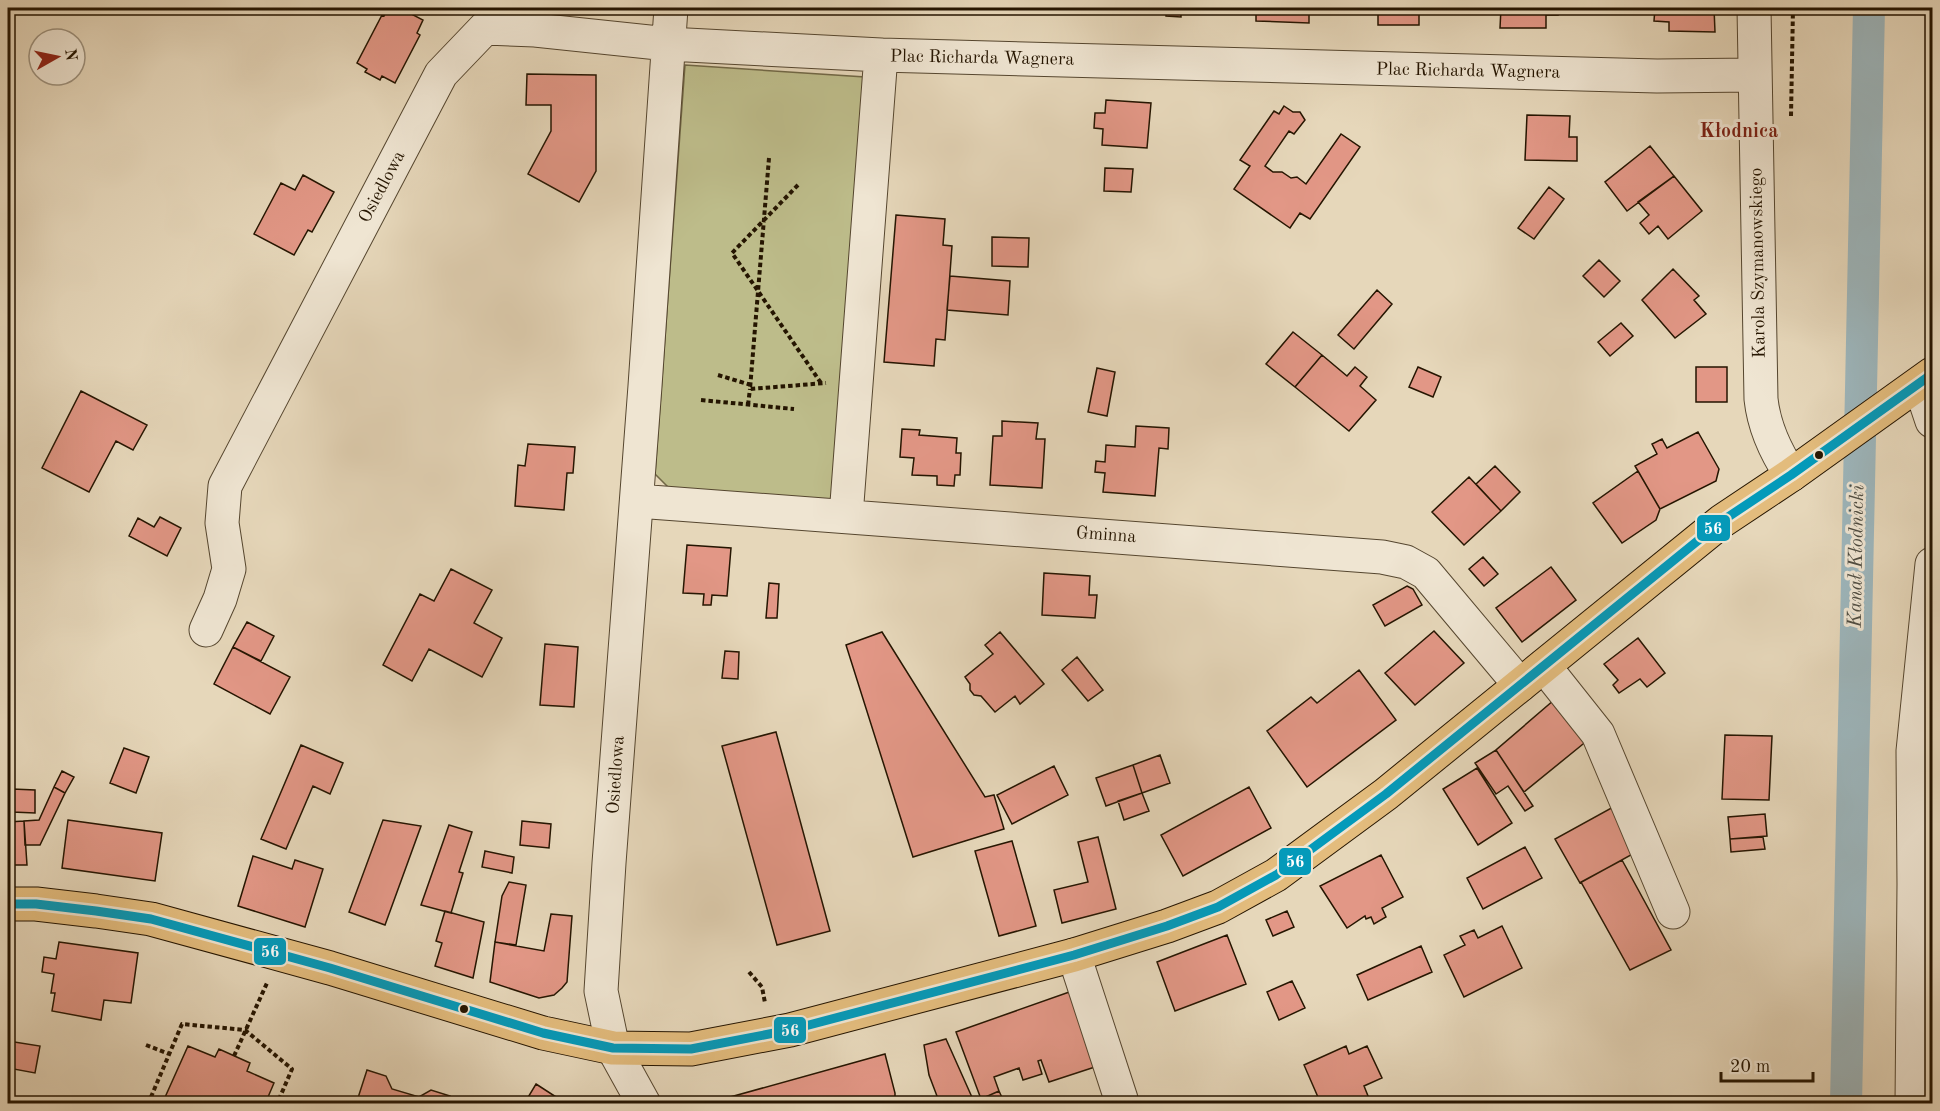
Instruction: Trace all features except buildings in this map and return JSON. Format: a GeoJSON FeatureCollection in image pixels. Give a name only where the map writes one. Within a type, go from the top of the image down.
{"type":"FeatureCollection","features":[{"type":"Feature","properties":{"kind":"main road"},"geometry":{"type":"LineString","coordinates":[[8,904],[96,911],[151,920],[330,968],[523,1027],[613,1048],[691,1049],[790,1030],[1074,955],[1167,926],[1218,907],[1276,875],[1386,794],[1722,521],[1916,387]]}},
{"type":"Feature","properties":{"kind":"street"},"geometry":{"type":"LineString","coordinates":[[637,501],[671,8]]}},
{"type":"Feature","properties":{"kind":"street","name":"Karola Szymanowskiego"},"geometry":{"type":"LineString","coordinates":[[1754,8],[1761,399],[1763,420],[1778,455],[1791,475]]}},
{"type":"Feature","properties":{"kind":"street","name":"Osiedlowa"},"geometry":{"type":"LineString","coordinates":[[206,630],[220,599],[229,569],[222,523],[225,486],[441,74],[485,28],[535,30],[668,44]]}},
{"type":"Feature","properties":{"kind":"street","name":"Plac Richarda Wagnera"},"geometry":{"type":"LineString","coordinates":[[668,44],[881,56],[1657,76],[1754,75]]}},
{"type":"Feature","properties":{"kind":"street"},"geometry":{"type":"LineString","coordinates":[[846,516],[881,56]]}},
{"type":"Feature","properties":{"kind":"street"},"geometry":{"type":"LineString","coordinates":[[1916,387],[1926,403],[1932,421]]}},
{"type":"Feature","properties":{"kind":"street","name":"Osiedlowa"},"geometry":{"type":"LineString","coordinates":[[637,501],[601,990],[613,1048],[644,1104]]}},
{"type":"Feature","properties":{"kind":"street","name":"Gminna"},"geometry":{"type":"LineString","coordinates":[[637,501],[1382,557],[1406,562],[1426,573],[1532,675],[1598,734],[1673,912]]}},
{"type":"Feature","properties":{"kind":"street"},"geometry":{"type":"LineString","coordinates":[[1912,1104],[1913,750],[1932,564]]}},
{"type":"Feature","properties":{"kind":"street"},"geometry":{"type":"LineString","coordinates":[[1074,955],[1120,1099]]}},
{"type":"Feature","properties":{"kind":"path"},"geometry":{"type":"LineString","coordinates":[[748,405],[769,158]]}},
{"type":"Feature","properties":{"kind":"path"},"geometry":{"type":"LineString","coordinates":[[798,185],[730,253],[821,383]]}},
{"type":"Feature","properties":{"kind":"path"},"geometry":{"type":"LineString","coordinates":[[718,375],[750,387],[821,383],[856,385]]}},
{"type":"Feature","properties":{"kind":"path"},"geometry":{"type":"LineString","coordinates":[[701,400],[794,409]]}},
{"type":"Feature","properties":{"kind":"path"},"geometry":{"type":"LineString","coordinates":[[234,1056],[272,975]]}},
{"type":"Feature","properties":{"kind":"path"},"geometry":{"type":"LineString","coordinates":[[148,1104],[182,1024],[245,1030],[292,1069],[277,1104]]}},
{"type":"Feature","properties":{"kind":"path"},"geometry":{"type":"LineString","coordinates":[[146,1045],[170,1054]]}},
{"type":"Feature","properties":{"kind":"shaded area"},"geometry":{"type":"Polygon","coordinates":[[[685,65],[865,77],[833,500],[669,488],[655,474],[685,65]]]}},
{"type":"Feature","properties":{"kind":"waterway","name":"Kanał Kłodnicki"},"geometry":{"type":"LineString","coordinates":[[1846,1104],[1869,8]]}},
{"type":"Feature","properties":{"kind":"transit line","name":"56"},"geometry":{"type":"LineString","coordinates":[[8,904],[36,904],[151,919],[330,968],[543,1033],[613,1048],[691,1049],[790,1030],[1074,955],[1167,926],[1218,907],[1276,875],[1386,794],[1722,521],[1791,475],[1932,374]]}},
{"type":"Feature","properties":{"kind":"district","name":"Kłodnica"},"geometry":{"type":"Point","coordinates":[1739,132]}}]}
